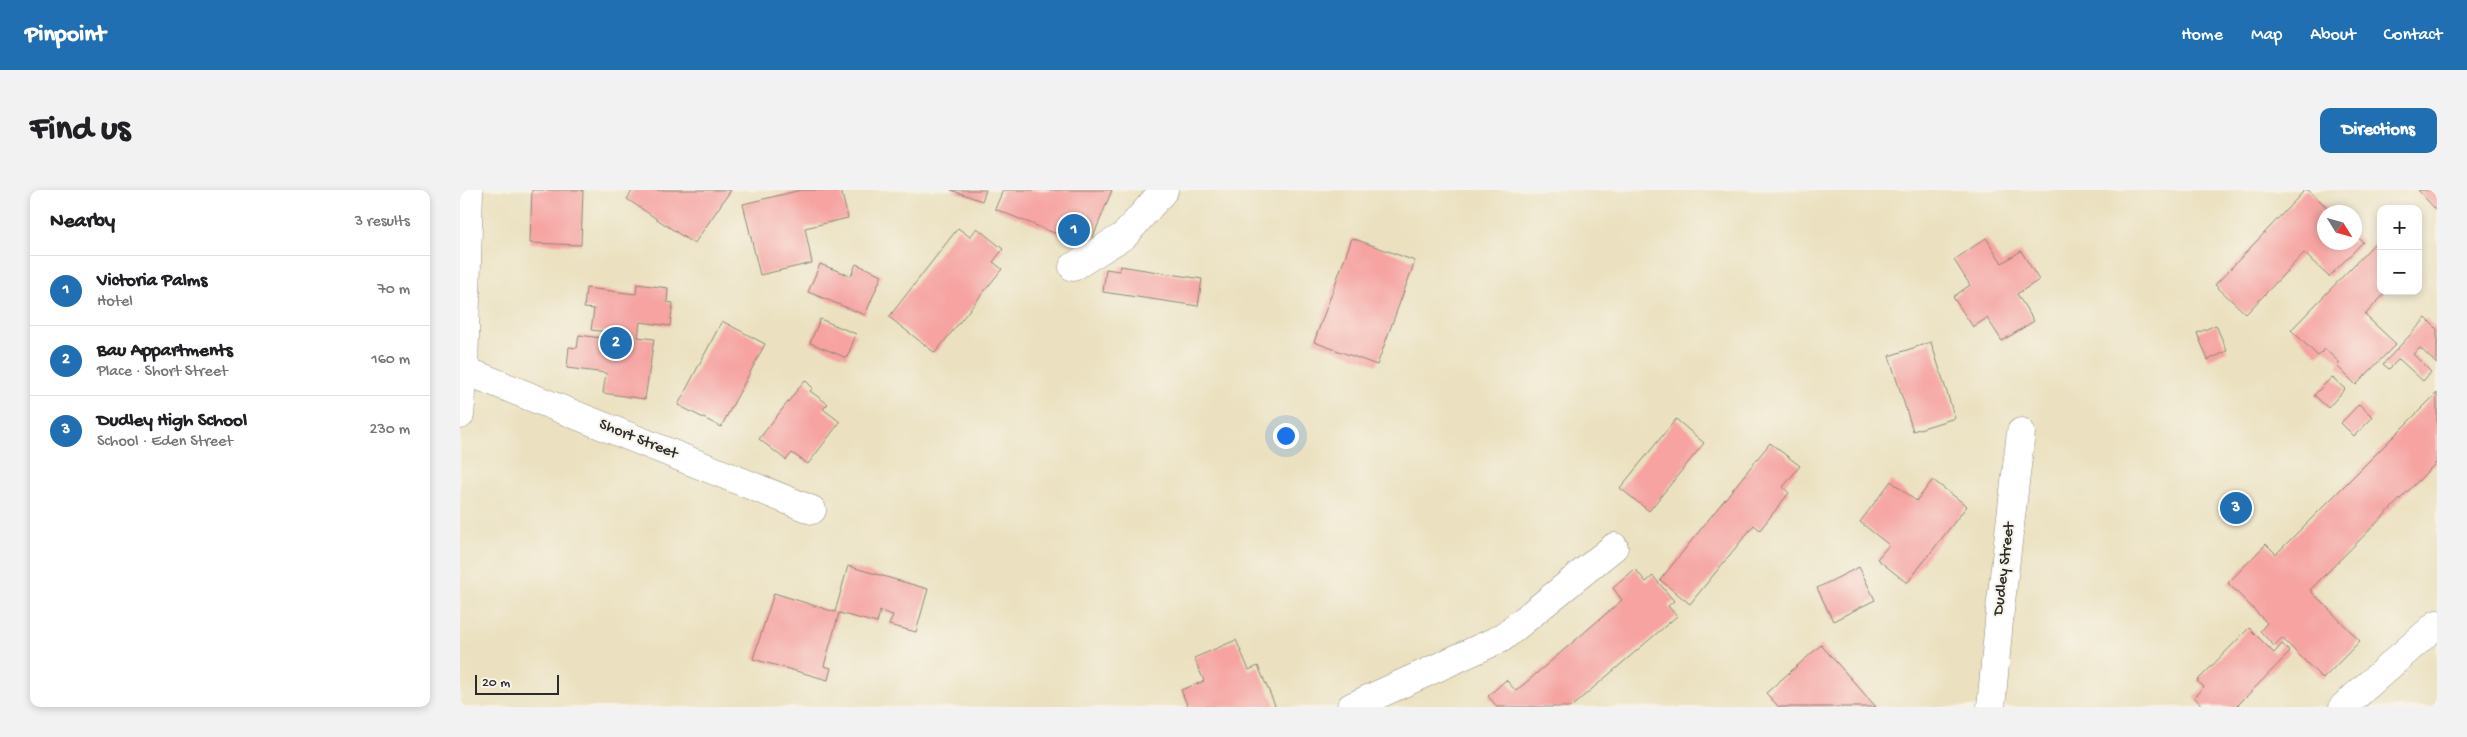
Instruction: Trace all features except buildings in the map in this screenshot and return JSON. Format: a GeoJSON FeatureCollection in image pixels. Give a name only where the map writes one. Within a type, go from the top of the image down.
{"type":"FeatureCollection","features":[{"type":"Feature","properties":{"kind":"street"},"geometry":{"type":"LineString","coordinates":[[460,415],[464,370],[469,190]]}},
{"type":"Feature","properties":{"kind":"street"},"geometry":{"type":"LineString","coordinates":[[1073,267],[1125,235],[1164,190]]}},
{"type":"Feature","properties":{"kind":"street","name":"Short Street"},"geometry":{"type":"LineString","coordinates":[[464,370],[812,510]]}},
{"type":"Feature","properties":{"kind":"street","name":"Dudley Street"},"geometry":{"type":"LineString","coordinates":[[1991,707],[2000,610],[2021,432]]}},
{"type":"Feature","properties":{"kind":"street"},"geometry":{"type":"LineString","coordinates":[[1350,707],[1502,638],[1614,547]]}},
{"type":"Feature","properties":{"kind":"street"},"geometry":{"type":"LineString","coordinates":[[2343,707],[2437,624]]}},
{"type":"Feature","properties":{"kind":"place","name":"Victoria Palms"},"geometry":{"type":"Point","coordinates":[1074,230]}},
{"type":"Feature","properties":{"kind":"place","name":"Bau Appartments"},"geometry":{"type":"Point","coordinates":[616,343]}},
{"type":"Feature","properties":{"kind":"place","name":"Dudley High School"},"geometry":{"type":"Point","coordinates":[2236,508]}}]}
